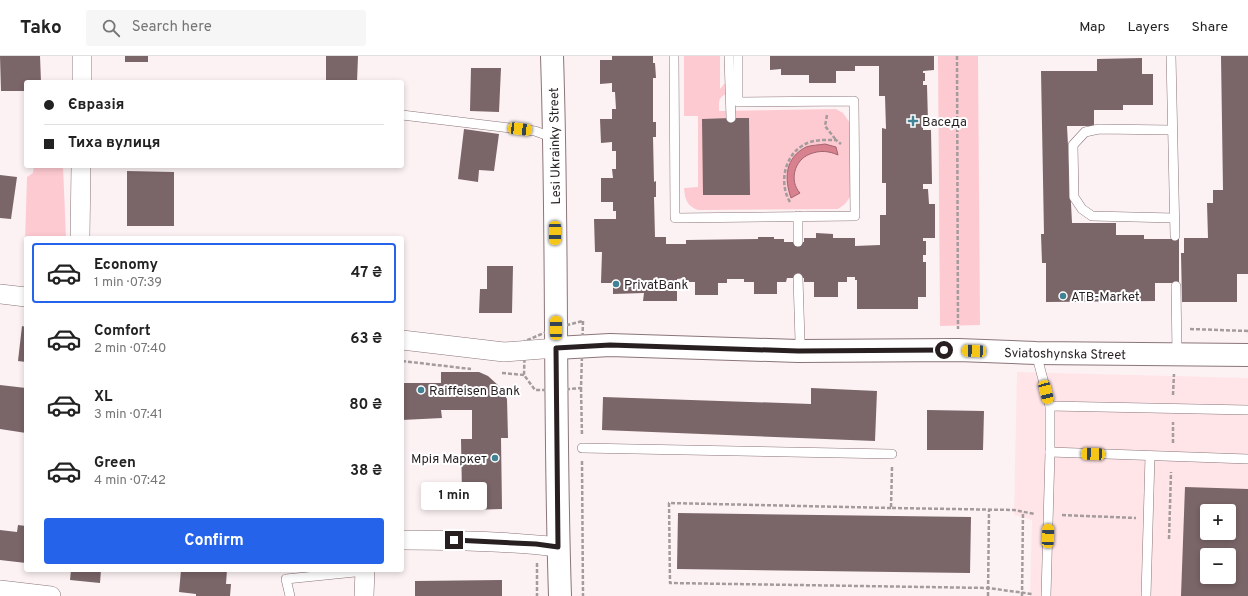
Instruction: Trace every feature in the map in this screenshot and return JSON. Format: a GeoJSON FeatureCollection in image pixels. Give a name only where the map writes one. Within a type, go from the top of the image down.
{"type":"FeatureCollection","features":[{"type":"Feature","properties":{"kind":"street"},"geometry":{"type":"LineString","coordinates":[[82,56],[82,80]]}},
{"type":"Feature","properties":{"kind":"street","name":"Lesi Ukrainky Street"},"geometry":{"type":"LineString","coordinates":[[552,56],[555,138],[558,547],[560,596]]}},
{"type":"Feature","properties":{"kind":"street"},"geometry":{"type":"LineString","coordinates":[[80,236],[81,168]]}},
{"type":"Feature","properties":{"kind":"street"},"geometry":{"type":"LineString","coordinates":[[0,294],[24,297]]}},
{"type":"Feature","properties":{"kind":"street","name":"Sviatoshynska Street"},"geometry":{"type":"LineString","coordinates":[[404,340],[504,352],[610,345],[798,351],[958,350],[1036,353],[1175,362],[1248,355]]}},
{"type":"Feature","properties":{"kind":"street"},"geometry":{"type":"LineString","coordinates":[[404,540],[536,544],[558,547]]}},
{"type":"Feature","properties":{"kind":"street"},"geometry":{"type":"LineString","coordinates":[[364,596],[365,572]]}},
{"type":"Feature","properties":{"kind":"street"},"geometry":{"type":"LineString","coordinates":[[0,590],[52,596]]}},
{"type":"Feature","properties":{"kind":"lane"},"geometry":{"type":"LineString","coordinates":[[674,56],[675,218],[855,216],[854,101],[738,102],[738,56]]}},
{"type":"Feature","properties":{"kind":"lane"},"geometry":{"type":"LineString","coordinates":[[730,56],[730,118]]}},
{"type":"Feature","properties":{"kind":"lane"},"geometry":{"type":"LineString","coordinates":[[1171,56],[1175,236]]}},
{"type":"Feature","properties":{"kind":"lane"},"geometry":{"type":"LineString","coordinates":[[404,115],[534,131],[555,138]]}},
{"type":"Feature","properties":{"kind":"lane"},"geometry":{"type":"LineString","coordinates":[[1172,130],[1099,129],[1085,132],[1073,145],[1074,197],[1082,209],[1092,216],[1174,218]]}},
{"type":"Feature","properties":{"kind":"lane"},"geometry":{"type":"LineString","coordinates":[[798,216],[798,242]]}},
{"type":"Feature","properties":{"kind":"lane"},"geometry":{"type":"LineString","coordinates":[[798,278],[800,341],[798,351]]}},
{"type":"Feature","properties":{"kind":"lane"},"geometry":{"type":"LineString","coordinates":[[1175,362],[1176,286]]}},
{"type":"Feature","properties":{"kind":"lane"},"geometry":{"type":"LineString","coordinates":[[1036,353],[1050,406],[1047,595]]}},
{"type":"Feature","properties":{"kind":"lane"},"geometry":{"type":"LineString","coordinates":[[1050,406],[1248,410]]}},
{"type":"Feature","properties":{"kind":"lane"},"geometry":{"type":"LineString","coordinates":[[582,448],[892,454]]}},
{"type":"Feature","properties":{"kind":"lane"},"geometry":{"type":"LineString","coordinates":[[1050,452],[1248,459]]}},
{"type":"Feature","properties":{"kind":"lane"},"geometry":{"type":"LineString","coordinates":[[1146,596],[1150,456]]}},
{"type":"Feature","properties":{"kind":"lane"},"geometry":{"type":"LineString","coordinates":[[290,596],[286,579],[355,572]]}},
{"type":"Feature","properties":{"kind":"path"},"geometry":{"type":"LineString","coordinates":[[957,56],[958,350]]}},
{"type":"Feature","properties":{"kind":"path"},"geometry":{"type":"LineString","coordinates":[[830,102],[825,126],[836,140],[842,144],[854,172]]}},
{"type":"Feature","properties":{"kind":"path"},"geometry":{"type":"LineString","coordinates":[[798,216],[788,200],[785,191],[785,171],[788,162],[794,153],[802,146],[810,142],[836,140]]}},
{"type":"Feature","properties":{"kind":"path"},"geometry":{"type":"LineString","coordinates":[[1188,334],[1188,329],[1248,331]]}},
{"type":"Feature","properties":{"kind":"path"},"geometry":{"type":"LineString","coordinates":[[404,361],[476,370]]}},
{"type":"Feature","properties":{"kind":"path"},"geometry":{"type":"LineString","coordinates":[[1173,396],[1175,362]]}},
{"type":"Feature","properties":{"kind":"path"},"geometry":{"type":"LineString","coordinates":[[500,372],[524,375]]}},
{"type":"Feature","properties":{"kind":"path"},"geometry":{"type":"LineString","coordinates":[[581,388],[583,596]]}},
{"type":"Feature","properties":{"kind":"path"},"geometry":{"type":"LineString","coordinates":[[1173,420],[1173,444]]}},
{"type":"Feature","properties":{"kind":"path"},"geometry":{"type":"LineString","coordinates":[[891,508],[892,454]]}},
{"type":"Feature","properties":{"kind":"path"},"geometry":{"type":"LineString","coordinates":[[1169,539],[1171,472]]}},
{"type":"Feature","properties":{"kind":"path"},"geometry":{"type":"LineString","coordinates":[[1038,514],[1014,510],[669,503],[670,583],[988,588],[1022,595],[1047,595]]}},
{"type":"Feature","properties":{"kind":"path"},"geometry":{"type":"LineString","coordinates":[[988,596],[989,510]]}},
{"type":"Feature","properties":{"kind":"path"},"geometry":{"type":"LineString","coordinates":[[1022,595],[1023,512]]}},
{"type":"Feature","properties":{"kind":"path"},"geometry":{"type":"LineString","coordinates":[[1062,515],[1140,518]]}},
{"type":"Feature","properties":{"kind":"shaded area"},"geometry":{"type":"Polygon","coordinates":[[[684,56],[720,56],[720,89],[724,84],[731,84],[730,93],[721,97],[720,99],[719,111],[836,109],[843,113],[850,123],[850,197],[845,204],[838,209],[698,210],[691,207],[686,199],[684,188],[698,187],[698,116],[684,116],[684,56]]]}},
{"type":"Feature","properties":{"kind":"shaded area"},"geometry":{"type":"Polygon","coordinates":[[[938,56],[978,56],[980,325],[940,326],[938,56]]]}},
{"type":"Feature","properties":{"kind":"shaded area"},"geometry":{"type":"Polygon","coordinates":[[[825,144],[836,147],[838,155],[828,152],[814,153],[800,161],[794,177],[800,193],[791,198],[787,183],[790,163],[799,152],[806,147],[825,144]]]}},
{"type":"Feature","properties":{"kind":"shaded area"},"geometry":{"type":"Polygon","coordinates":[[[34,168],[63,168],[66,236],[25,236],[27,177],[33,173],[34,168]]]}},
{"type":"Feature","properties":{"kind":"shaded area"},"geometry":{"type":"Polygon","coordinates":[[[1017,372],[1248,378],[1248,596],[1030,596],[1032,520],[1014,515],[1017,372]]]}},
{"type":"Feature","properties":{"kind":"building"},"geometry":{"type":"Polygon","coordinates":[[[0,56],[40,56],[41,80],[24,80],[24,91],[1,91],[0,56]]]}},
{"type":"Feature","properties":{"kind":"building"},"geometry":{"type":"Polygon","coordinates":[[[125,56],[148,56],[148,62],[125,62],[125,56]]]}},
{"type":"Feature","properties":{"kind":"building"},"geometry":{"type":"Polygon","coordinates":[[[326,56],[358,56],[357,80],[326,80],[326,56]]]}},
{"type":"Feature","properties":{"kind":"building"},"geometry":{"type":"Polygon","coordinates":[[[612,56],[653,56],[653,63],[655,63],[656,78],[653,78],[653,122],[656,122],[656,137],[653,137],[654,182],[656,181],[656,197],[654,197],[655,237],[666,237],[666,244],[686,244],[686,240],[758,239],[758,237],[774,237],[774,239],[784,239],[784,242],[804,242],[804,238],[816,238],[816,233],[833,234],[833,238],[855,238],[855,246],[880,245],[880,215],[886,215],[886,183],[882,183],[882,128],[886,129],[885,96],[879,96],[879,66],[855,66],[855,71],[836,71],[836,83],[809,83],[809,75],[781,75],[781,69],[770,70],[770,56],[934,56],[934,70],[923,71],[923,73],[925,73],[925,81],[923,81],[923,85],[927,85],[928,122],[923,122],[923,130],[931,130],[932,184],[923,184],[923,189],[928,189],[929,204],[935,204],[935,238],[923,238],[923,241],[926,241],[926,255],[923,255],[923,262],[926,262],[926,297],[918,297],[918,309],[857,309],[857,280],[855,280],[855,277],[847,277],[847,282],[838,282],[838,297],[814,297],[814,282],[804,282],[804,278],[787,278],[786,282],[777,282],[777,294],[754,294],[754,282],[744,282],[744,279],[727,279],[727,283],[718,283],[718,295],[695,295],[695,282],[686,282],[685,278],[677,279],[677,301],[643,301],[644,293],[613,294],[613,283],[601,283],[602,252],[595,252],[594,219],[616,219],[616,211],[613,211],[613,202],[601,202],[601,178],[613,178],[612,169],[616,169],[616,151],[612,151],[612,142],[601,143],[600,119],[612,119],[612,109],[616,109],[615,92],[612,92],[612,83],[600,84],[600,60],[612,60],[612,56]]]}},
{"type":"Feature","properties":{"kind":"building"},"geometry":{"type":"Polygon","coordinates":[[[1221,56],[1248,56],[1248,274],[1237,274],[1237,302],[1182,302],[1181,253],[1184,253],[1184,238],[1208,238],[1207,203],[1213,203],[1213,190],[1223,190],[1221,56]]]}},
{"type":"Feature","properties":{"kind":"building"},"geometry":{"type":"Polygon","coordinates":[[[1142,58],[1142,74],[1153,74],[1153,105],[1123,105],[1123,110],[1094,110],[1094,126],[1067,126],[1072,223],[1116,223],[1116,235],[1144,235],[1144,239],[1179,239],[1179,283],[1155,283],[1155,301],[1046,302],[1046,263],[1042,263],[1041,234],[1044,234],[1041,71],[1097,71],[1097,59],[1142,58]]]}},
{"type":"Feature","properties":{"kind":"building"},"geometry":{"type":"Polygon","coordinates":[[[471,68],[501,68],[499,112],[470,111],[471,68]]]}},
{"type":"Feature","properties":{"kind":"building"},"geometry":{"type":"Polygon","coordinates":[[[749,118],[750,195],[703,195],[702,119],[749,118]]]}},
{"type":"Feature","properties":{"kind":"building"},"geometry":{"type":"Polygon","coordinates":[[[464,129],[499,134],[494,171],[479,170],[478,182],[458,179],[464,129]]]}},
{"type":"Feature","properties":{"kind":"building"},"geometry":{"type":"Polygon","coordinates":[[[127,171],[174,172],[174,226],[127,226],[127,171]]]}},
{"type":"Feature","properties":{"kind":"building"},"geometry":{"type":"Polygon","coordinates":[[[0,175],[17,177],[11,219],[0,218],[0,175]]]}},
{"type":"Feature","properties":{"kind":"building"},"geometry":{"type":"Polygon","coordinates":[[[487,266],[513,266],[512,313],[479,313],[480,289],[487,289],[487,266]]]}},
{"type":"Feature","properties":{"kind":"building"},"geometry":{"type":"Polygon","coordinates":[[[22,326],[24,326],[24,362],[18,361],[22,326]]]}},
{"type":"Feature","properties":{"kind":"building"},"geometry":{"type":"Polygon","coordinates":[[[441,372],[479,372],[488,376],[500,387],[507,399],[508,438],[501,438],[502,509],[470,510],[469,495],[462,495],[461,439],[472,439],[472,410],[441,410],[442,418],[404,420],[404,383],[441,383],[441,372]]]}},
{"type":"Feature","properties":{"kind":"building"},"geometry":{"type":"Polygon","coordinates":[[[0,385],[24,388],[24,433],[0,429],[0,385]]]}},
{"type":"Feature","properties":{"kind":"building"},"geometry":{"type":"Polygon","coordinates":[[[811,388],[877,391],[875,441],[602,430],[603,397],[811,404],[811,388]]]}},
{"type":"Feature","properties":{"kind":"building"},"geometry":{"type":"Polygon","coordinates":[[[927,410],[984,411],[983,450],[927,450],[927,410]]]}},
{"type":"Feature","properties":{"kind":"building"},"geometry":{"type":"Polygon","coordinates":[[[1185,487],[1248,489],[1248,596],[1181,596],[1185,487]]]}},
{"type":"Feature","properties":{"kind":"building"},"geometry":{"type":"Polygon","coordinates":[[[678,513],[971,517],[970,573],[677,569],[678,513]]]}},
{"type":"Feature","properties":{"kind":"building"},"geometry":{"type":"Polygon","coordinates":[[[18,525],[24,526],[24,563],[0,560],[0,530],[17,532],[18,525]]]}},
{"type":"Feature","properties":{"kind":"building"},"geometry":{"type":"Polygon","coordinates":[[[71,572],[101,572],[100,583],[70,580],[71,572]]]}},
{"type":"Feature","properties":{"kind":"building"},"geometry":{"type":"Polygon","coordinates":[[[181,572],[227,572],[226,584],[231,584],[230,596],[196,596],[196,594],[179,592],[181,572]]]}},
{"type":"Feature","properties":{"kind":"building"},"geometry":{"type":"Polygon","coordinates":[[[502,580],[502,596],[415,596],[415,581],[502,580]]]}},
{"type":"Feature","properties":{"kind":"place","name":"Васеда"},"geometry":{"type":"Point","coordinates":[913,121]}},
{"type":"Feature","properties":{"kind":"place","name":"PrivatBank"},"geometry":{"type":"Point","coordinates":[616,284]}},
{"type":"Feature","properties":{"kind":"place","name":"ATB-Market"},"geometry":{"type":"Point","coordinates":[1063,296]}},
{"type":"Feature","properties":{"kind":"place","name":"Raiffeisen Bank"},"geometry":{"type":"Point","coordinates":[421,390]}},
{"type":"Feature","properties":{"kind":"place","name":"Мрія Маркет"},"geometry":{"type":"Point","coordinates":[495,458]}},
{"type":"Feature","properties":{"kind":"route"},"geometry":{"type":"LineString","coordinates":[[454,540],[536,544],[558,547],[556,348],[610,345],[798,351],[944,350]]}}]}
